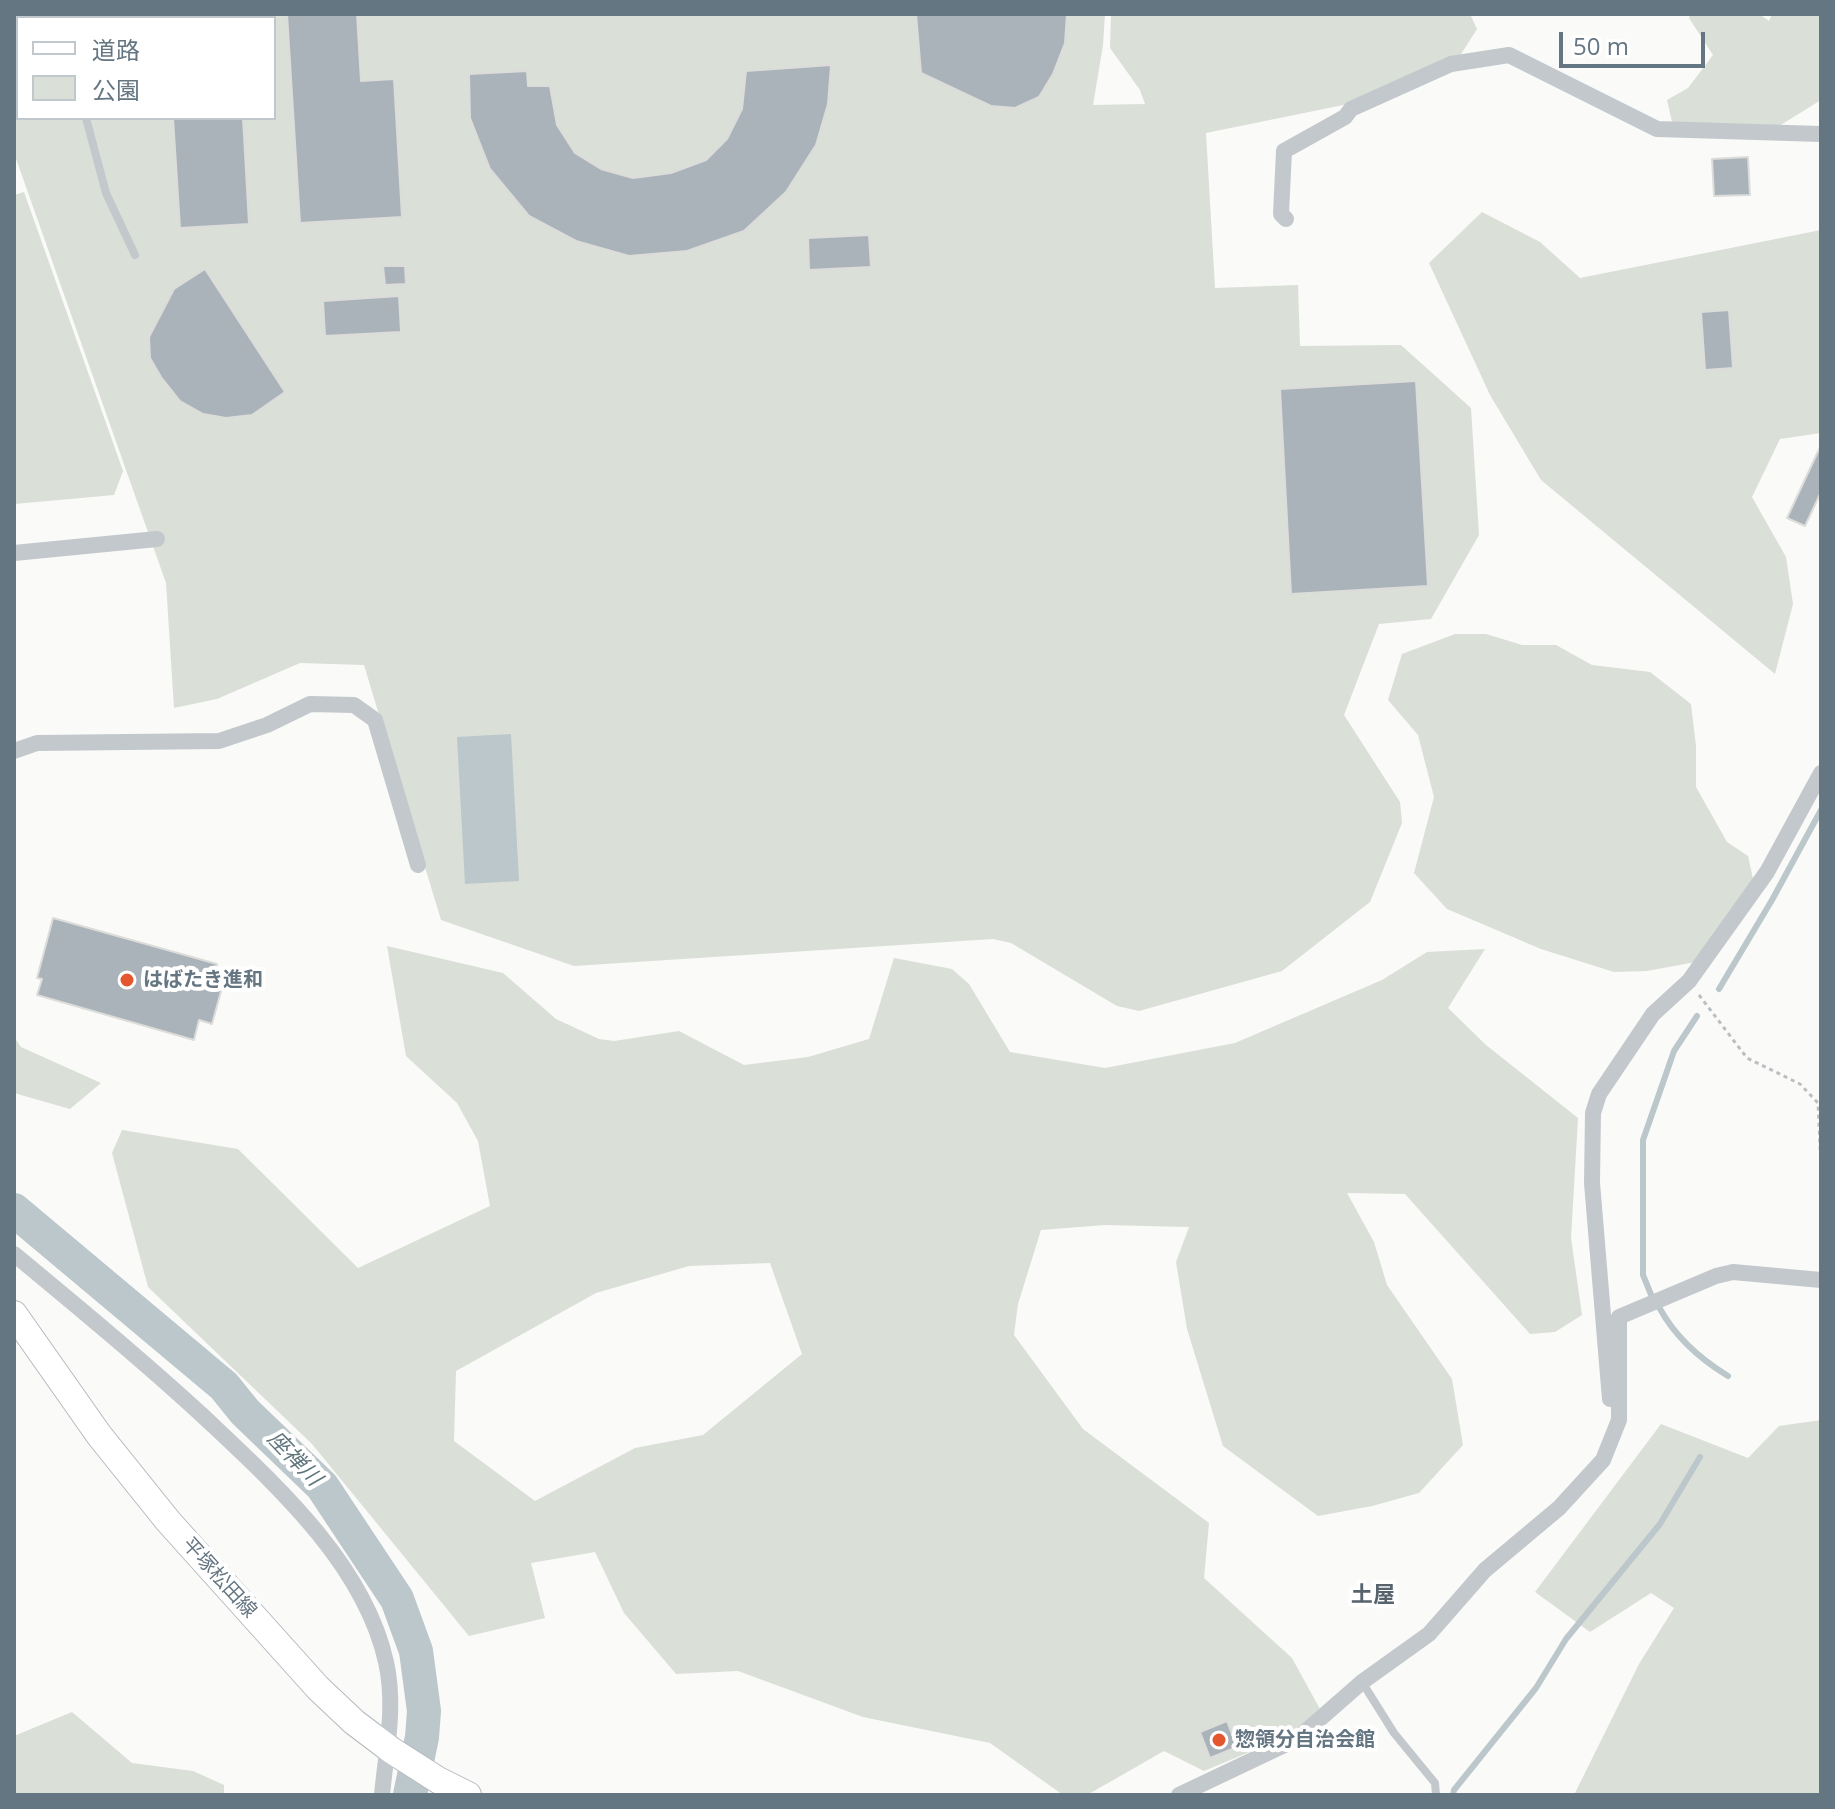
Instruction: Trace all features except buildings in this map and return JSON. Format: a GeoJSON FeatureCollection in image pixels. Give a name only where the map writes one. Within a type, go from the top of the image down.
{"type":"FeatureCollection","features":[{"type":"Feature","properties":{"kind":"main road","name":"平塚松田線"},"geometry":{"type":"LineString","coordinates":[[14,1314],[99,1435],[168,1521],[318,1688],[354,1722],[389,1748],[438,1780],[468,1795]]}},
{"type":"Feature","properties":{"kind":"street"},"geometry":{"type":"LineString","coordinates":[[1286,219],[1281,214],[1284,151],[1345,117],[1351,109],[1451,64],[1509,55],[1657,129],[1821,134]]}},
{"type":"Feature","properties":{"kind":"street"},"geometry":{"type":"LineString","coordinates":[[14,553],[157,539]]}},
{"type":"Feature","properties":{"kind":"street"},"geometry":{"type":"LineString","coordinates":[[14,751],[37,743],[219,741],[267,725],[310,704],[354,705],[375,720],[418,865]]}},
{"type":"Feature","properties":{"kind":"street"},"geometry":{"type":"LineString","coordinates":[[1609,1446],[1610,1395],[1592,1183],[1593,1113],[1599,1094],[1653,1014],[1689,981],[1767,872],[1821,773]]}},
{"type":"Feature","properties":{"kind":"street"},"geometry":{"type":"LineString","coordinates":[[14,1254],[134,1352],[239,1450],[306,1517],[349,1578],[374,1624],[386,1662],[391,1697],[389,1748],[382,1795]]}},
{"type":"Feature","properties":{"kind":"street"},"geometry":{"type":"LineString","coordinates":[[1179,1795],[1297,1739],[1362,1682],[1429,1634],[1485,1570],[1559,1508],[1603,1460],[1619,1420],[1619,1317],[1716,1276],[1733,1272],[1821,1280]]}},
{"type":"Feature","properties":{"kind":"lane"},"geometry":{"type":"LineString","coordinates":[[87,120],[106,193],[135,255]]}},
{"type":"Feature","properties":{"kind":"lane"},"geometry":{"type":"LineString","coordinates":[[1362,1682],[1394,1733],[1435,1783],[1436,1795]]}},
{"type":"Feature","properties":{"kind":"path"},"geometry":{"type":"LineString","coordinates":[[1689,981],[1747,1058],[1800,1084],[1819,1101],[1821,1167]]}},
{"type":"Feature","properties":{"kind":"green space"},"geometry":{"type":"Polygon","coordinates":[[[14,14],[1105,14],[1093,105],[1145,104],[1140,90],[1110,48],[1111,14],[1470,14],[1477,29],[1458,59],[1358,102],[1206,133],[1215,288],[1298,285],[1300,346],[1401,345],[1471,408],[1479,535],[1431,619],[1379,624],[1344,715],[1400,802],[1402,823],[1370,902],[1282,971],[1139,1011],[1117,1006],[1011,943],[993,939],[574,966],[441,920],[364,665],[300,663],[217,699],[174,708],[166,583],[14,153],[14,14]]]}},
{"type":"Feature","properties":{"kind":"green space"},"geometry":{"type":"Polygon","coordinates":[[[1690,14],[1759,14],[1769,21],[1772,14],[1821,14],[1821,100],[1771,131],[1672,122],[1667,100],[1688,88],[1713,55],[1689,18],[1690,14]]]}},
{"type":"Feature","properties":{"kind":"green space"},"geometry":{"type":"Polygon","coordinates":[[[24,192],[123,471],[114,495],[14,504],[14,195],[24,192]]]}},
{"type":"Feature","properties":{"kind":"green space"},"geometry":{"type":"Polygon","coordinates":[[[1482,212],[1540,242],[1580,278],[1821,230],[1821,433],[1780,439],[1752,497],[1786,557],[1793,604],[1775,674],[1541,480],[1490,395],[1429,263],[1482,212]]]}},
{"type":"Feature","properties":{"kind":"green space"},"geometry":{"type":"Polygon","coordinates":[[[1455,634],[1486,634],[1522,645],[1556,645],[1592,665],[1650,672],[1691,704],[1696,746],[1696,787],[1727,842],[1748,856],[1755,888],[1701,961],[1647,971],[1614,972],[1541,949],[1447,909],[1414,873],[1434,797],[1418,735],[1388,700],[1402,654],[1455,634]]]}},
{"type":"Feature","properties":{"kind":"green space"},"geometry":{"type":"Polygon","coordinates":[[[387,946],[503,973],[556,1019],[599,1039],[614,1041],[679,1031],[744,1065],[808,1057],[869,1039],[894,958],[952,969],[969,984],[1010,1052],[1105,1068],[1235,1043],[1382,980],[1427,952],[1485,949],[1448,1008],[1486,1045],[1578,1118],[1571,1238],[1582,1315],[1555,1332],[1530,1334],[1405,1194],[1347,1193],[1374,1242],[1387,1285],[1452,1379],[1463,1445],[1419,1493],[1318,1516],[1223,1446],[1187,1329],[1176,1262],[1189,1227],[1105,1225],[1041,1230],[1018,1304],[1014,1335],[1083,1429],[1209,1523],[1204,1578],[1292,1658],[1326,1720],[1204,1771],[1164,1751],[1087,1795],[1063,1795],[990,1743],[863,1717],[738,1671],[676,1674],[624,1613],[595,1552],[531,1563],[545,1618],[469,1636],[312,1444],[148,1287],[112,1153],[122,1130],[238,1149],[358,1268],[490,1206],[478,1141],[457,1103],[406,1056],[387,946]],[[770,1263],[689,1266],[596,1293],[456,1371],[454,1441],[535,1501],[635,1448],[703,1435],[802,1354],[770,1263]]]}},
{"type":"Feature","properties":{"kind":"green space"},"geometry":{"type":"Polygon","coordinates":[[[14,1037],[21,1047],[101,1083],[70,1109],[14,1093],[14,1037]]]}},
{"type":"Feature","properties":{"kind":"green space"},"geometry":{"type":"Polygon","coordinates":[[[1821,1420],[1821,1795],[1574,1795],[1639,1664],[1674,1608],[1651,1593],[1590,1632],[1535,1592],[1661,1424],[1748,1458],[1779,1426],[1821,1420]]]}},
{"type":"Feature","properties":{"kind":"green space"},"geometry":{"type":"Polygon","coordinates":[[[72,1712],[132,1763],[193,1771],[224,1785],[224,1795],[14,1795],[14,1736],[72,1712]]]}},
{"type":"Feature","properties":{"kind":"shaded area"},"geometry":{"type":"Polygon","coordinates":[[[511,734],[519,881],[465,884],[457,737],[511,734]]]}},
{"type":"Feature","properties":{"kind":"waterway"},"geometry":{"type":"LineString","coordinates":[[1719,989],[1821,810]]}},
{"type":"Feature","properties":{"kind":"waterway"},"geometry":{"type":"LineString","coordinates":[[1652,1297],[1643,1275],[1643,1140],[1674,1051],[1697,1016]]}},
{"type":"Feature","properties":{"kind":"waterway","name":"座禅川"},"geometry":{"type":"LineString","coordinates":[[14,1210],[224,1386],[245,1412],[322,1486],[397,1599],[416,1651],[424,1711],[410,1795]]}},
{"type":"Feature","properties":{"kind":"waterway"},"geometry":{"type":"LineString","coordinates":[[1659,1307],[1689,1346],[1728,1376]]}},
{"type":"Feature","properties":{"kind":"waterway"},"geometry":{"type":"LineString","coordinates":[[1453,1795],[1536,1688],[1566,1639],[1660,1524],[1700,1457]]}},
{"type":"Feature","properties":{"kind":"place","name":"はばたき進和"},"geometry":{"type":"Point","coordinates":[127,980]}},
{"type":"Feature","properties":{"kind":"place","name":"惣領分自治会館"},"geometry":{"type":"Point","coordinates":[1219,1740]}},
{"type":"Feature","properties":{"kind":"district","name":"土屋"},"geometry":{"type":"Point","coordinates":[1373,1596]}}]}
